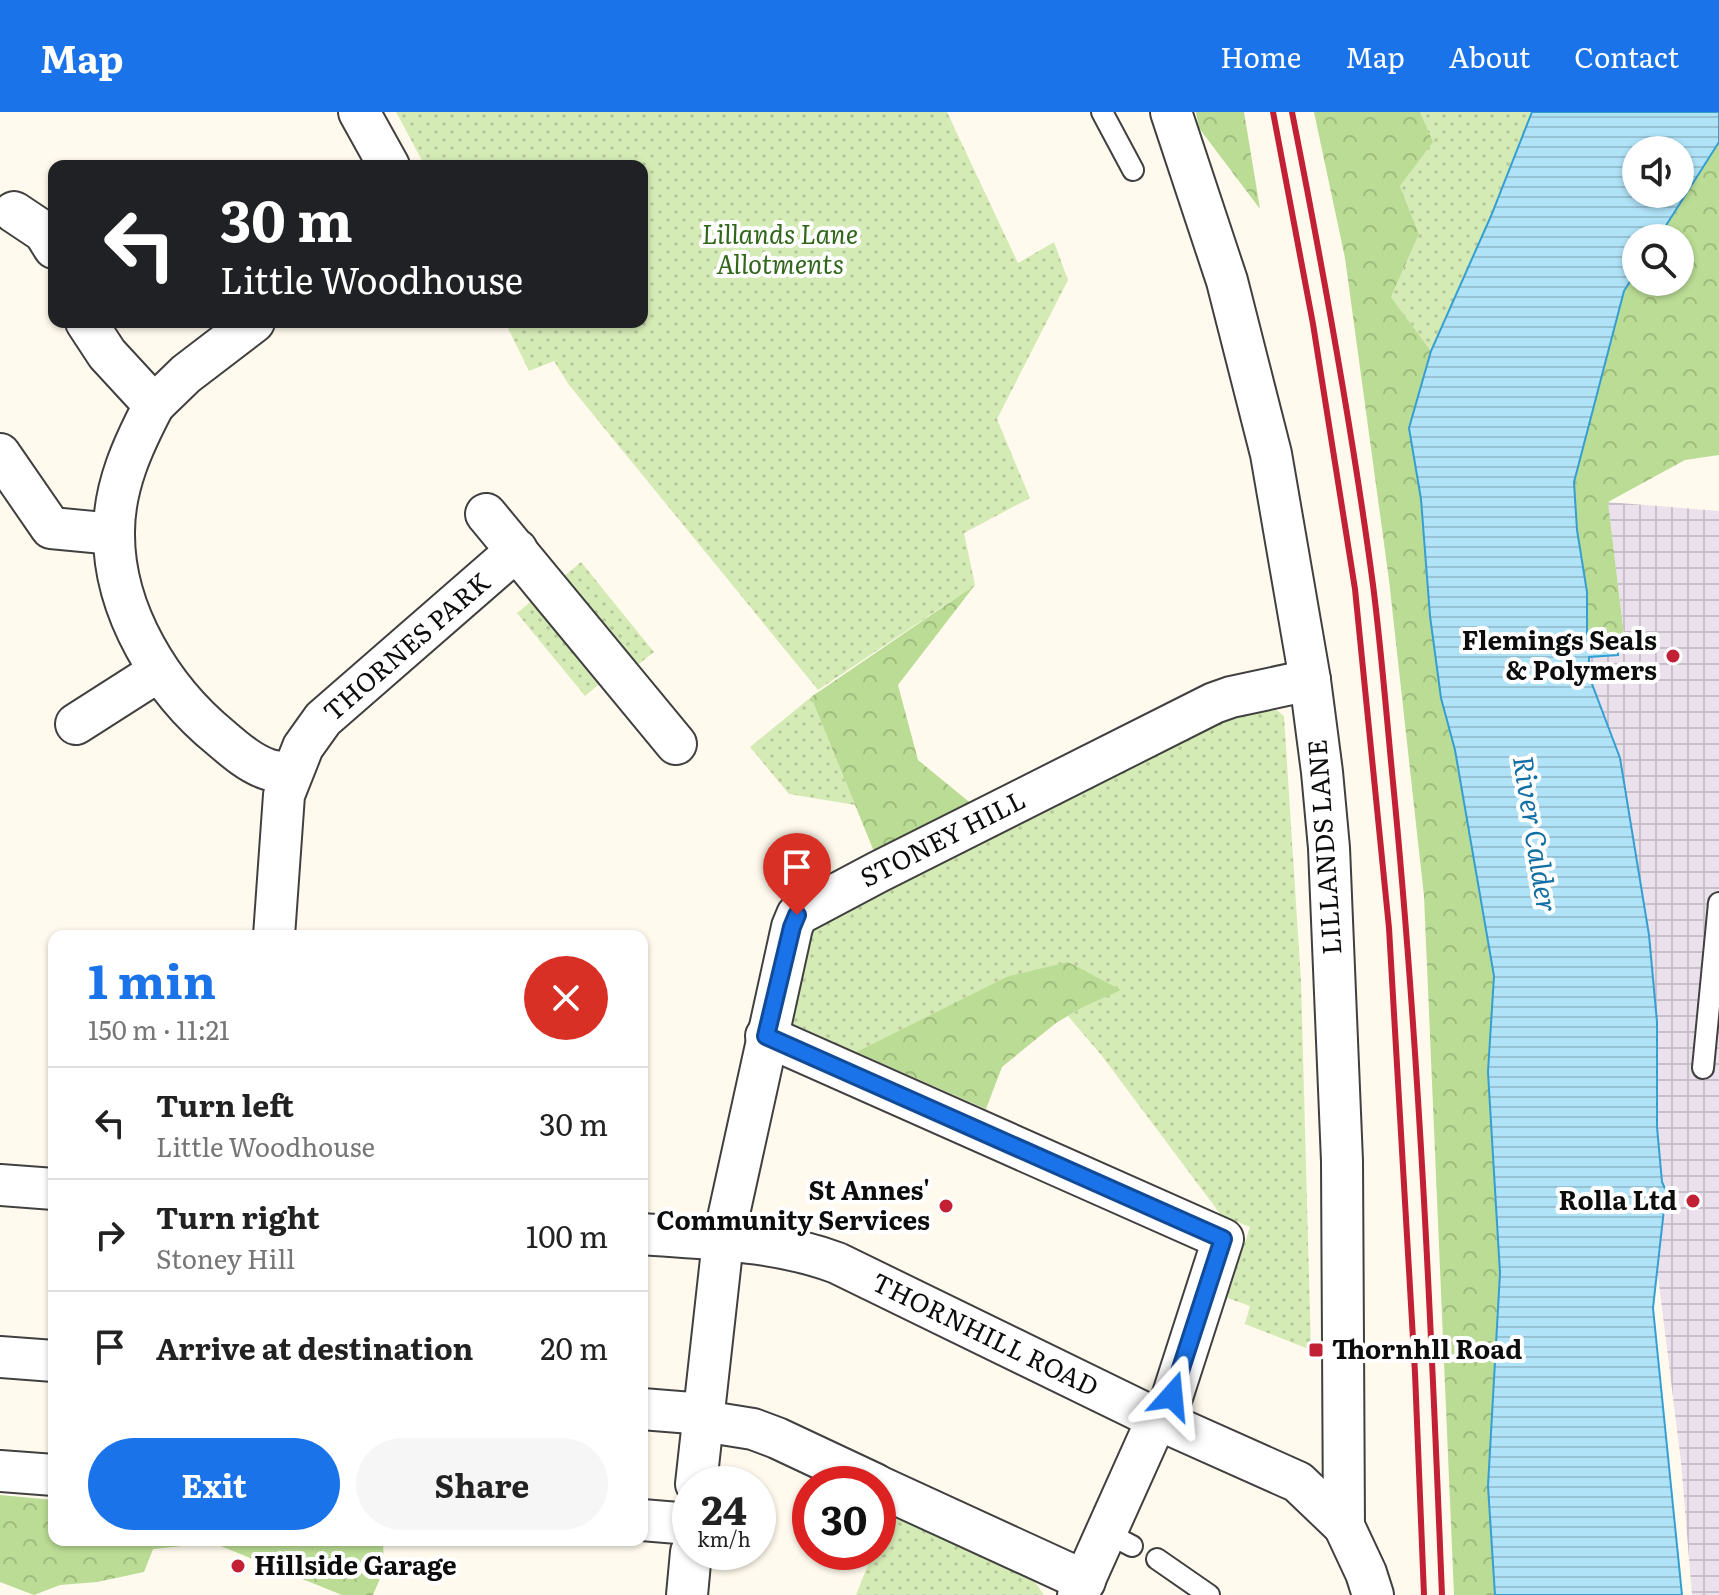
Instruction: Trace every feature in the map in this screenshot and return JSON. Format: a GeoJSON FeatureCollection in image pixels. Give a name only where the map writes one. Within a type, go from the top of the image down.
{"type":"FeatureCollection","features":[{"type":"Feature","properties":{"kind":"street"},"geometry":{"type":"LineString","coordinates":[[359,112],[386,160]]}},
{"type":"Feature","properties":{"kind":"street","name":"LILLANDS LANE"},"geometry":{"type":"LineString","coordinates":[[1171,112],[1227,281],[1256,388],[1284,520],[1310,680],[1322,772],[1330,879],[1342,1161],[1344,1526],[1373,1595]]}},
{"type":"Feature","properties":{"kind":"street"},"geometry":{"type":"LineString","coordinates":[[14,212],[44,232],[48,238]]}},
{"type":"Feature","properties":{"kind":"street"},"geometry":{"type":"LineString","coordinates":[[90,328],[107,354],[154,405]]}},
{"type":"Feature","properties":{"kind":"street"},"geometry":{"type":"LineString","coordinates":[[246,328],[186,374],[154,405],[137,436],[125,468],[116,502],[114,534],[128,606],[141,639],[159,671],[183,703],[240,754],[268,769],[292,773]]}},
{"type":"Feature","properties":{"kind":"street"},"geometry":{"type":"LineString","coordinates":[[0,454],[51,528],[114,534]]}},
{"type":"Feature","properties":{"kind":"street"},"geometry":{"type":"LineString","coordinates":[[486,514],[676,744]]}},
{"type":"Feature","properties":{"kind":"street","name":"THORNES PARK"},"geometry":{"type":"LineString","coordinates":[[274,930],[284,795],[303,747],[323,719],[517,550]]}},
{"type":"Feature","properties":{"kind":"street"},"geometry":{"type":"LineString","coordinates":[[76,724],[159,671]]}},
{"type":"Feature","properties":{"kind":"street","name":"STONEY HILL"},"geometry":{"type":"LineString","coordinates":[[698,1466],[723,1241],[766,1036],[797,915],[1214,703],[1310,680]]}},
{"type":"Feature","properties":{"kind":"street"},"geometry":{"type":"LineString","coordinates":[[766,1036],[1223,1239],[1119,1540],[1082,1588],[896,1495]]}},
{"type":"Feature","properties":{"kind":"street"},"geometry":{"type":"LineString","coordinates":[[0,1185],[48,1189]]}},
{"type":"Feature","properties":{"kind":"street","name":"THORNHILL ROAD"},"geometry":{"type":"LineString","coordinates":[[648,1235],[797,1251],[837,1263],[1160,1420],[1298,1482],[1344,1526]]}},
{"type":"Feature","properties":{"kind":"street"},"geometry":{"type":"LineString","coordinates":[[0,1357],[48,1361]]}},
{"type":"Feature","properties":{"kind":"street"},"geometry":{"type":"LineString","coordinates":[[648,1410],[753,1429],[836,1466]]}},
{"type":"Feature","properties":{"kind":"street"},"geometry":{"type":"LineString","coordinates":[[0,1471],[48,1475]]}},
{"type":"Feature","properties":{"kind":"street"},"geometry":{"type":"LineString","coordinates":[[648,1520],[672,1522]]}},
{"type":"Feature","properties":{"kind":"street"},"geometry":{"type":"LineString","coordinates":[[687,1595],[689,1570]]}},
{"type":"Feature","properties":{"kind":"lane"},"geometry":{"type":"LineString","coordinates":[[1102,112],[1133,170]]}},
{"type":"Feature","properties":{"kind":"lane"},"geometry":{"type":"LineString","coordinates":[[1703,1068],[1719,903]]}},
{"type":"Feature","properties":{"kind":"lane"},"geometry":{"type":"LineString","coordinates":[[1157,1559],[1209,1595]]}},
{"type":"Feature","properties":{"kind":"shaded area"},"geometry":{"type":"Polygon","coordinates":[[[1608,502],[1719,511],[1719,1595],[1692,1595],[1681,1462],[1657,1268],[1666,1191],[1662,1182],[1657,1127],[1657,1022],[1649,935],[1634,840],[1589,675],[1589,657],[1617,655],[1618,648],[1625,644],[1608,502]]]}},
{"type":"Feature","properties":{"kind":"green space","name":"Lillands Lane Allotments"},"geometry":{"type":"Polygon","coordinates":[[[396,112],[947,112],[1018,263],[1054,242],[1068,280],[997,419],[1030,498],[964,533],[975,585],[818,690],[569,385],[554,361],[529,371],[508,328],[648,328],[648,160],[422,160],[396,112]]]}},
{"type":"Feature","properties":{"kind":"green space"},"geometry":{"type":"Polygon","coordinates":[[[1196,112],[1244,112],[1260,209],[1199,128],[1196,112]]]}},
{"type":"Feature","properties":{"kind":"green space"},"geometry":{"type":"Polygon","coordinates":[[[1314,112],[1420,112],[1433,142],[1400,186],[1419,234],[1391,297],[1431,351],[1409,428],[1421,499],[1430,616],[1441,698],[1455,750],[1494,976],[1488,1072],[1500,1273],[1488,1486],[1495,1595],[1454,1595],[1424,896],[1389,580],[1345,258],[1314,112]]]}},
{"type":"Feature","properties":{"kind":"green space"},"geometry":{"type":"Polygon","coordinates":[[[1420,112],[1532,112],[1491,216],[1431,351],[1391,297],[1419,234],[1400,186],[1432,142],[1420,112]]]}},
{"type":"Feature","properties":{"kind":"green space"},"geometry":{"type":"Polygon","coordinates":[[[1719,142],[1719,455],[1685,460],[1608,502],[1625,644],[1618,648],[1587,646],[1587,592],[1577,530],[1574,482],[1623,296],[1694,296],[1694,224],[1667,224],[1677,208],[1694,208],[1694,181],[1719,142]]]}},
{"type":"Feature","properties":{"kind":"green space"},"geometry":{"type":"Polygon","coordinates":[[[581,562],[654,652],[635,667],[562,578],[581,562]]]}},
{"type":"Feature","properties":{"kind":"green space"},"geometry":{"type":"Polygon","coordinates":[[[975,585],[898,685],[918,760],[973,805],[875,854],[811,697],[975,585]]]}},
{"type":"Feature","properties":{"kind":"green space"},"geometry":{"type":"Polygon","coordinates":[[[535,598],[603,681],[585,696],[517,613],[535,598]]]}},
{"type":"Feature","properties":{"kind":"green space"},"geometry":{"type":"Polygon","coordinates":[[[811,697],[855,805],[789,794],[750,747],[811,697]]]}},
{"type":"Feature","properties":{"kind":"green space"},"geometry":{"type":"Polygon","coordinates":[[[1247,701],[1274,708],[1284,716],[1301,981],[1311,1350],[1245,1324],[1250,1306],[1227,1298],[1250,1227],[1221,1215],[1102,1056],[1068,1016],[1083,1007],[1006,977],[856,1052],[789,1022],[810,927],[1247,701]]]}},
{"type":"Feature","properties":{"kind":"green space"},"geometry":{"type":"Polygon","coordinates":[[[1068,962],[1121,990],[1056,1023],[1002,1067],[986,1109],[856,1052],[1006,977],[1068,962]]]}},
{"type":"Feature","properties":{"kind":"green space"},"geometry":{"type":"Polygon","coordinates":[[[0,1495],[48,1499],[48,1546],[183,1546],[153,1549],[144,1572],[97,1582],[60,1585],[34,1595],[0,1582],[0,1495]]]}},
{"type":"Feature","properties":{"kind":"green space"},"geometry":{"type":"Polygon","coordinates":[[[896,1512],[1021,1572],[1035,1582],[1044,1595],[856,1595],[866,1570],[896,1570],[896,1512]]]}},
{"type":"Feature","properties":{"kind":"green space"},"geometry":{"type":"Polygon","coordinates":[[[220,1546],[383,1546],[384,1569],[373,1595],[342,1595],[220,1546]]]}},
{"type":"Feature","properties":{"kind":"water","name":"River Calder"},"geometry":{"type":"Polygon","coordinates":[[[1532,112],[1719,112],[1719,142],[1694,181],[1694,136],[1622,136],[1622,208],[1677,208],[1667,224],[1622,224],[1623,296],[1574,482],[1577,530],[1587,592],[1587,645],[1618,648],[1618,655],[1589,657],[1589,676],[1620,758],[1649,935],[1657,1022],[1657,1127],[1662,1182],[1666,1191],[1653,1308],[1682,1595],[1495,1595],[1488,1486],[1500,1273],[1488,1072],[1494,976],[1455,750],[1441,698],[1430,616],[1421,499],[1409,428],[1431,351],[1491,216],[1532,112]]]}},
{"type":"Feature","properties":{"kind":"railway"},"geometry":{"type":"LineString","coordinates":[[1273,112],[1313,324],[1355,589],[1389,928],[1415,1373],[1424,1595]]}},
{"type":"Feature","properties":{"kind":"railway"},"geometry":{"type":"LineString","coordinates":[[1292,112],[1346,407],[1381,655],[1417,1080],[1442,1595]]}},
{"type":"Feature","properties":{"kind":"place","name":"Flemings Seals & Polymers"},"geometry":{"type":"Point","coordinates":[1673,656]}},
{"type":"Feature","properties":{"kind":"place","name":"Rolla Ltd"},"geometry":{"type":"Point","coordinates":[1693,1201]}},
{"type":"Feature","properties":{"kind":"place","name":"St Annes' Community Services"},"geometry":{"type":"Point","coordinates":[946,1206]}},
{"type":"Feature","properties":{"kind":"place","name":"Thornhll Road"},"geometry":{"type":"Point","coordinates":[1316,1350]}},
{"type":"Feature","properties":{"kind":"place","name":"Hillside Garage"},"geometry":{"type":"Point","coordinates":[238,1566]}},
{"type":"Feature","properties":{"kind":"route"},"geometry":{"type":"LineString","coordinates":[[797,915],[766,1036],[1223,1239],[1172,1396]]}}]}
